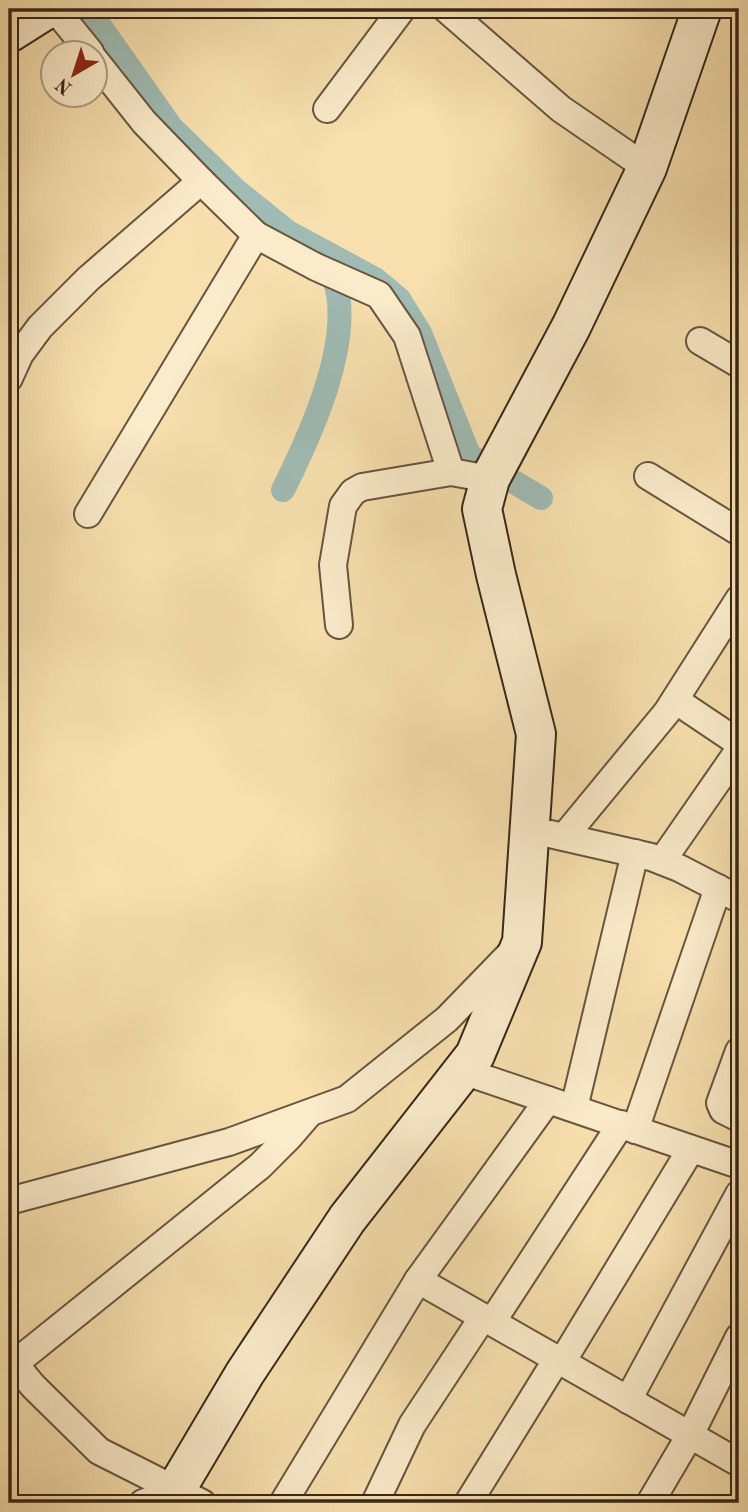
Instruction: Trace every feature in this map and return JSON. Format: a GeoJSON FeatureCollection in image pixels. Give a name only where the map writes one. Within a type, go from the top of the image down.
{"type":"FeatureCollection","features":[{"type":"Feature","properties":{"kind":"street"},"geometry":{"type":"LineString","coordinates":[[9,33],[47,9]]}},
{"type":"Feature","properties":{"kind":"street"},"geometry":{"type":"LineString","coordinates":[[55,9],[79,38]]}},
{"type":"Feature","properties":{"kind":"street"},"geometry":{"type":"LineString","coordinates":[[327,109],[402,9]]}},
{"type":"Feature","properties":{"kind":"street"},"geometry":{"type":"LineString","coordinates":[[446,9],[561,109],[646,168]]}},
{"type":"Feature","properties":{"kind":"street"},"geometry":{"type":"LineString","coordinates":[[309,1113],[260,1166],[11,1363],[99,1451],[173,1500],[244,1373],[347,1219],[475,1055],[522,942],[547,833],[536,734],[499,589],[482,509],[490,479],[572,327],[646,168],[702,9]]}},
{"type":"Feature","properties":{"kind":"street"},"geometry":{"type":"LineString","coordinates":[[108,77],[144,122],[256,236],[379,295],[407,336],[451,472]]}},
{"type":"Feature","properties":{"kind":"street"},"geometry":{"type":"LineString","coordinates":[[9,378],[20,354],[40,327],[88,279],[201,181]]}},
{"type":"Feature","properties":{"kind":"street"},"geometry":{"type":"LineString","coordinates":[[88,514],[256,236]]}},
{"type":"Feature","properties":{"kind":"street"},"geometry":{"type":"LineString","coordinates":[[700,341],[739,364]]}},
{"type":"Feature","properties":{"kind":"street"},"geometry":{"type":"LineString","coordinates":[[339,625],[334,565],[343,506],[347,497],[362,487],[451,472],[490,479]]}},
{"type":"Feature","properties":{"kind":"street"},"geometry":{"type":"LineString","coordinates":[[648,476],[739,532]]}},
{"type":"Feature","properties":{"kind":"street"},"geometry":{"type":"LineString","coordinates":[[547,833],[675,700],[739,599]]}},
{"type":"Feature","properties":{"kind":"street"},"geometry":{"type":"LineString","coordinates":[[675,700],[739,743]]}},
{"type":"Feature","properties":{"kind":"street"},"geometry":{"type":"LineString","coordinates":[[662,861],[739,750]]}},
{"type":"Feature","properties":{"kind":"street"},"geometry":{"type":"LineString","coordinates":[[375,1503],[412,1425],[628,1127],[729,893],[662,861],[547,833]]}},
{"type":"Feature","properties":{"kind":"street"},"geometry":{"type":"LineString","coordinates":[[574,1108],[635,853]]}},
{"type":"Feature","properties":{"kind":"street"},"geometry":{"type":"LineString","coordinates":[[9,1201],[229,1142],[347,1099],[447,1019],[522,942]]}},
{"type":"Feature","properties":{"kind":"street"},"geometry":{"type":"LineString","coordinates":[[739,1051],[720,1103],[723,1110],[739,1118]]}},
{"type":"Feature","properties":{"kind":"street"},"geometry":{"type":"LineString","coordinates":[[463,1071],[691,1149],[738,1162]]}},
{"type":"Feature","properties":{"kind":"street"},"geometry":{"type":"LineString","coordinates":[[283,1503],[418,1280],[548,1100]]}},
{"type":"Feature","properties":{"kind":"street"},"geometry":{"type":"LineString","coordinates":[[468,1503],[560,1361],[691,1149]]}},
{"type":"Feature","properties":{"kind":"street"},"geometry":{"type":"LineString","coordinates":[[628,1400],[739,1194]]}},
{"type":"Feature","properties":{"kind":"street"},"geometry":{"type":"LineString","coordinates":[[418,1280],[739,1463]]}},
{"type":"Feature","properties":{"kind":"street"},"geometry":{"type":"LineString","coordinates":[[650,1503],[690,1435],[739,1337]]}},
{"type":"Feature","properties":{"kind":"waterway"},"geometry":{"type":"LineString","coordinates":[[88,9],[171,127],[237,191],[288,232],[375,279],[399,299],[420,333],[469,455],[478,461]]}},
{"type":"Feature","properties":{"kind":"waterway"},"geometry":{"type":"LineString","coordinates":[[283,490],[326,390],[338,335],[339,309],[335,282],[325,260]]}},
{"type":"Feature","properties":{"kind":"waterway"},"geometry":{"type":"LineString","coordinates":[[514,482],[541,498]]}}]}
